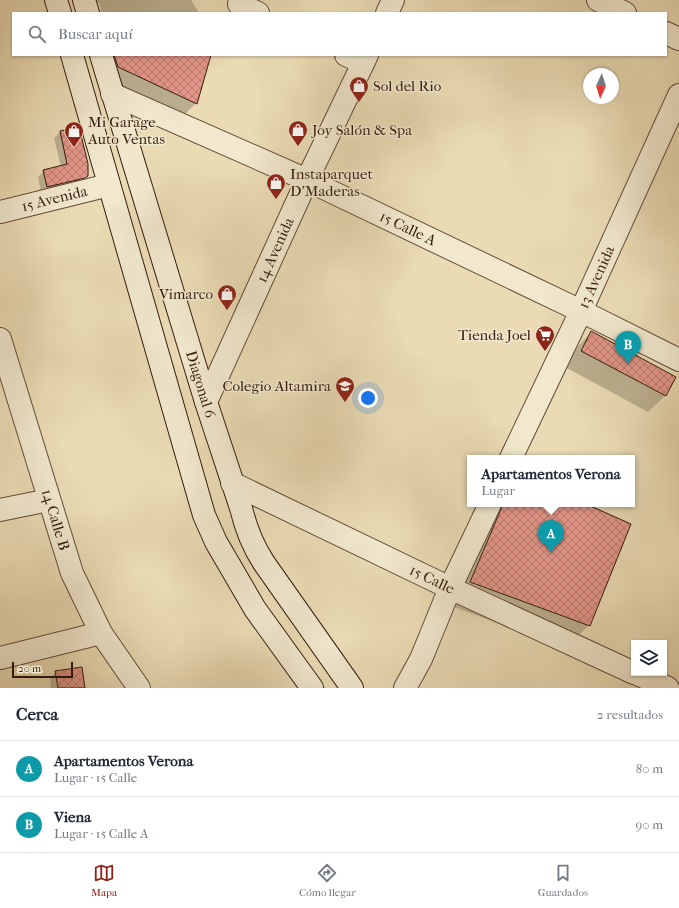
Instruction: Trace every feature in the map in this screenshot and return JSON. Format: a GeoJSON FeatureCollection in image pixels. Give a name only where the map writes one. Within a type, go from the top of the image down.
{"type":"FeatureCollection","features":[{"type":"Feature","properties":{"kind":"street"},"geometry":{"type":"LineString","coordinates":[[56,0],[60,12]]}},
{"type":"Feature","properties":{"kind":"street"},"geometry":{"type":"LineString","coordinates":[[84,0],[88,12]]}},
{"type":"Feature","properties":{"kind":"street"},"geometry":{"type":"LineString","coordinates":[[387,12],[393,0]]}},
{"type":"Feature","properties":{"kind":"street"},"geometry":{"type":"LineString","coordinates":[[598,0],[623,12]]}},
{"type":"Feature","properties":{"kind":"street"},"geometry":{"type":"LineString","coordinates":[[239,4],[256,12]]}},
{"type":"Feature","properties":{"kind":"street"},"geometry":{"type":"LineString","coordinates":[[667,33],[679,39]]}},
{"type":"Feature","properties":{"kind":"street"},"geometry":{"type":"LineString","coordinates":[[72,56],[204,515],[216,542],[255,608],[312,688]]}},
{"type":"Feature","properties":{"kind":"street","name":"Diagonal 6"},"geometry":{"type":"LineString","coordinates":[[100,56],[245,525],[255,549],[352,688]]}},
{"type":"Feature","properties":{"kind":"street","name":"14 Avenida"},"geometry":{"type":"LineString","coordinates":[[206,402],[307,180],[359,58]]}},
{"type":"Feature","properties":{"kind":"street","name":"15 Calle A"},"geometry":{"type":"LineString","coordinates":[[112,94],[307,180],[581,311],[679,360]]}},
{"type":"Feature","properties":{"kind":"street","name":"13 Avenida"},"geometry":{"type":"LineString","coordinates":[[512,455],[581,311],[679,95]]}},
{"type":"Feature","properties":{"kind":"street","name":"15 Avenida"},"geometry":{"type":"LineString","coordinates":[[0,212],[109,185]]}},
{"type":"Feature","properties":{"kind":"street","name":"14 Calle B"},"geometry":{"type":"LineString","coordinates":[[0,339],[4,363],[72,573],[101,634],[139,688]]}},
{"type":"Feature","properties":{"kind":"street","name":"15 Calle"},"geometry":{"type":"LineString","coordinates":[[232,483],[450,588],[631,672]]}},
{"type":"Feature","properties":{"kind":"street"},"geometry":{"type":"LineString","coordinates":[[0,510],[49,500]]}},
{"type":"Feature","properties":{"kind":"street"},"geometry":{"type":"LineString","coordinates":[[405,688],[421,659],[450,588],[489,507]]}},
{"type":"Feature","properties":{"kind":"street"},"geometry":{"type":"LineString","coordinates":[[0,658],[101,634]]}},
{"type":"Feature","properties":{"kind":"street","name":"15 Calle"},"geometry":{"type":"LineString","coordinates":[[641,676],[668,688]]}},
{"type":"Feature","properties":{"kind":"building"},"geometry":{"type":"Polygon","coordinates":[[[114,56],[211,56],[197,104],[118,67],[114,56]]]}},
{"type":"Feature","properties":{"kind":"building","name":"Mi Garage Auto Ventas"},"geometry":{"type":"Polygon","coordinates":[[[79,127],[88,164],[88,176],[47,187],[43,170],[67,164],[60,131],[79,127]]]}},
{"type":"Feature","properties":{"kind":"building"},"geometry":{"type":"Polygon","coordinates":[[[591,331],[676,377],[666,396],[581,351],[591,331]]]}},
{"type":"Feature","properties":{"kind":"building"},"geometry":{"type":"Polygon","coordinates":[[[502,507],[593,507],[631,524],[590,626],[470,582],[502,507]]]}},
{"type":"Feature","properties":{"kind":"building"},"geometry":{"type":"Polygon","coordinates":[[[82,667],[85,688],[58,688],[55,671],[82,667]]]}},
{"type":"Feature","properties":{"kind":"place","name":"Sol del Rio"},"geometry":{"type":"Point","coordinates":[359,103]}},
{"type":"Feature","properties":{"kind":"place","name":"Joy Salón & Spa"},"geometry":{"type":"Point","coordinates":[298,147]}},
{"type":"Feature","properties":{"kind":"place","name":"Mi Garage Auto Ventas"},"geometry":{"type":"Point","coordinates":[74,148]}},
{"type":"Feature","properties":{"kind":"place","name":"Instaparquet D'Maderas"},"geometry":{"type":"Point","coordinates":[276,200]}},
{"type":"Feature","properties":{"kind":"place","name":"Vimarco"},"geometry":{"type":"Point","coordinates":[227,311]}},
{"type":"Feature","properties":{"kind":"place","name":"Tienda Joel"},"geometry":{"type":"Point","coordinates":[545,352]}},
{"type":"Feature","properties":{"kind":"place","name":"Viena"},"geometry":{"type":"Point","coordinates":[628,364]}},
{"type":"Feature","properties":{"kind":"place","name":"Colegio Altamira"},"geometry":{"type":"Point","coordinates":[345,403]}},
{"type":"Feature","properties":{"kind":"place","name":"Apartamentos Verona"},"geometry":{"type":"Point","coordinates":[551,553]}}]}
